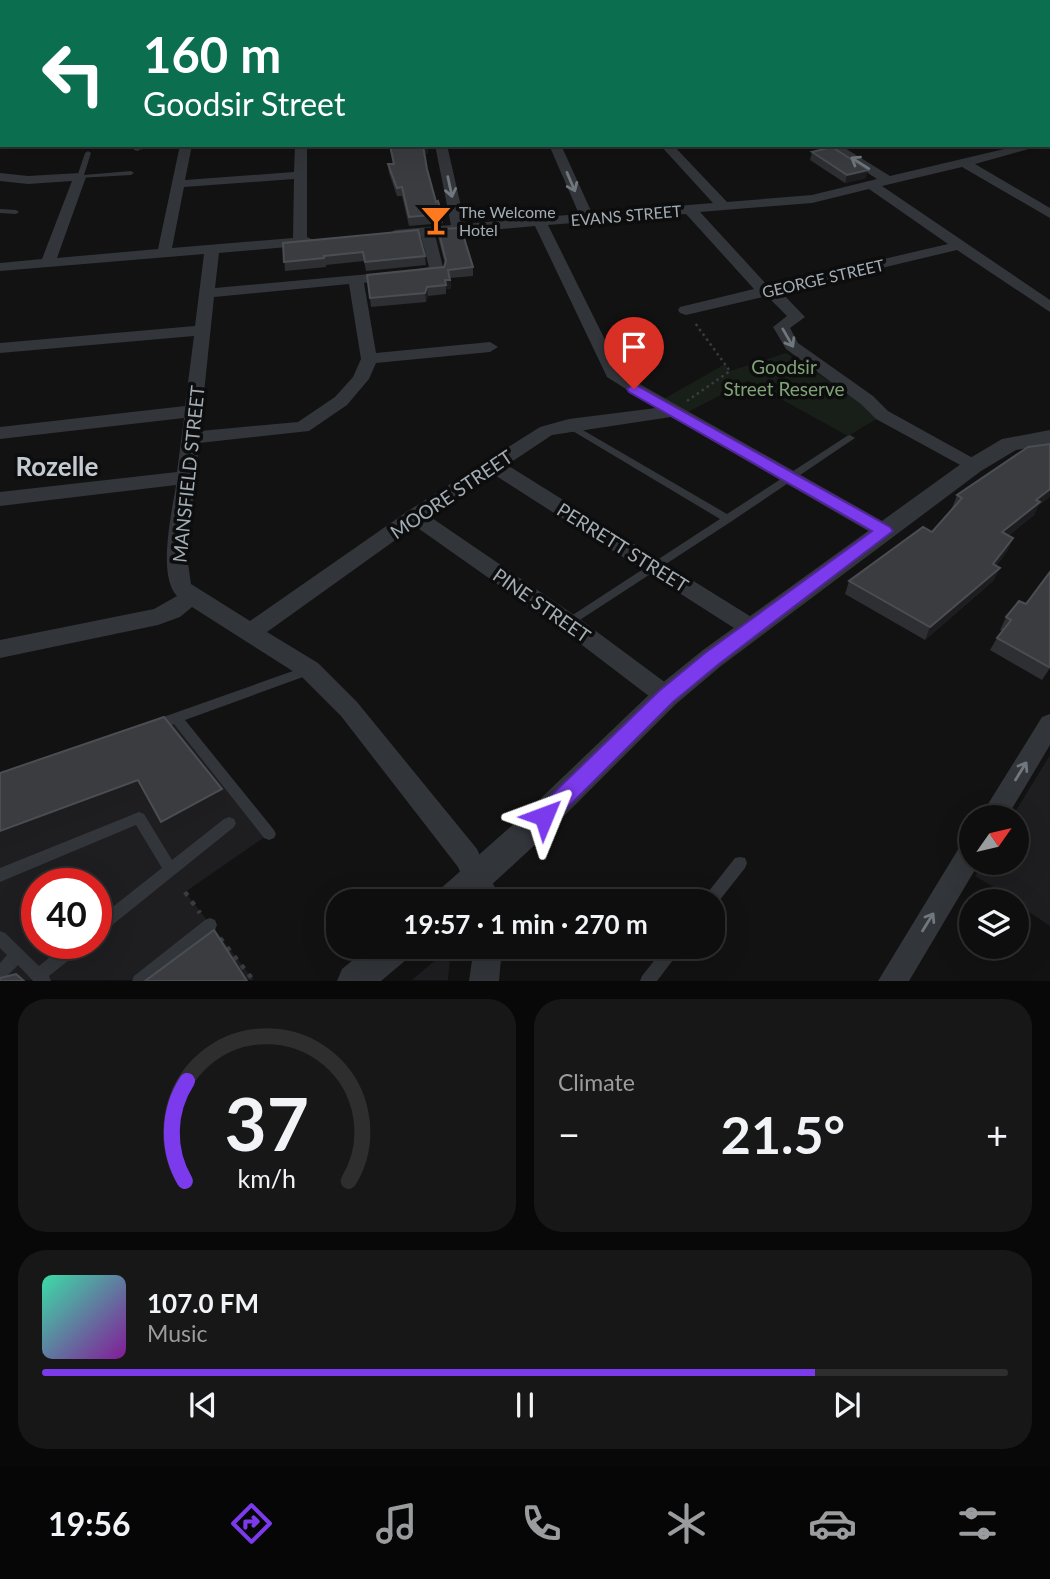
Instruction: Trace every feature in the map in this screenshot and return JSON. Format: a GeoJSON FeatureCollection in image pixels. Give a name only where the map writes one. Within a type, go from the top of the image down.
{"type":"FeatureCollection","features":[{"type":"Feature","properties":{"kind":"street"},"geometry":{"type":"LineString","coordinates":[[164,253],[186,147]]}},
{"type":"Feature","properties":{"kind":"street"},"geometry":{"type":"LineString","coordinates":[[300,242],[301,147]]}},
{"type":"Feature","properties":{"kind":"street"},"geometry":{"type":"LineString","coordinates":[[441,147],[460,229]]}},
{"type":"Feature","properties":{"kind":"street"},"geometry":{"type":"LineString","coordinates":[[556,147],[587,218]]}},
{"type":"Feature","properties":{"kind":"street"},"geometry":{"type":"LineString","coordinates":[[668,147],[724,207]]}},
{"type":"Feature","properties":{"kind":"street"},"geometry":{"type":"LineString","coordinates":[[834,147],[888,181]]}},
{"type":"Feature","properties":{"kind":"street","name":"EVANS STREET"},"geometry":{"type":"LineString","coordinates":[[377,236],[812,199],[1028,147]]}},
{"type":"Feature","properties":{"kind":"street"},"geometry":{"type":"LineString","coordinates":[[968,161],[1039,203],[1050,214]]}},
{"type":"Feature","properties":{"kind":"street"},"geometry":{"type":"LineString","coordinates":[[178,184],[301,175]]}},
{"type":"Feature","properties":{"kind":"street"},"geometry":{"type":"LineString","coordinates":[[0,177],[28,180],[80,177],[48,263]]}},
{"type":"Feature","properties":{"kind":"street"},"geometry":{"type":"LineString","coordinates":[[872,185],[1050,307]]}},
{"type":"Feature","properties":{"kind":"street"},"geometry":{"type":"LineString","coordinates":[[690,210],[767,291],[797,317],[781,327],[792,346],[867,400],[882,415],[973,466]]}},
{"type":"Feature","properties":{"kind":"street"},"geometry":{"type":"LineString","coordinates":[[540,222],[615,377],[884,531]]}},
{"type":"Feature","properties":{"kind":"street"},"geometry":{"type":"LineString","coordinates":[[207,293],[437,271],[428,232]]}},
{"type":"Feature","properties":{"kind":"street"},"geometry":{"type":"LineString","coordinates":[[0,267],[326,240]]}},
{"type":"Feature","properties":{"kind":"street","name":"GEORGE STREET"},"geometry":{"type":"LineString","coordinates":[[686,310],[960,245]]}},
{"type":"Feature","properties":{"kind":"street","name":"MANSFIELD STREET"},"geometry":{"type":"LineString","coordinates":[[191,596],[181,587],[177,557],[212,249]]}},
{"type":"Feature","properties":{"kind":"street"},"geometry":{"type":"LineString","coordinates":[[190,438],[303,427],[341,401],[361,379],[369,359],[356,279]]}},
{"type":"Feature","properties":{"kind":"street"},"geometry":{"type":"LineString","coordinates":[[0,348],[203,330]]}},
{"type":"Feature","properties":{"kind":"street"},"geometry":{"type":"LineString","coordinates":[[369,359],[490,346]]}},
{"type":"Feature","properties":{"kind":"street"},"geometry":{"type":"LineString","coordinates":[[0,433],[193,411]]}},
{"type":"Feature","properties":{"kind":"street","name":"MOORE STREET"},"geometry":{"type":"LineString","coordinates":[[251,632],[415,516],[547,431],[569,425],[673,411]]}},
{"type":"Feature","properties":{"kind":"street"},"geometry":{"type":"LineString","coordinates":[[484,889],[666,696],[973,466],[1010,444],[1050,438]]}},
{"type":"Feature","properties":{"kind":"street","name":"PERRETT STREET"},"geometry":{"type":"LineString","coordinates":[[493,465],[753,629]]}},
{"type":"Feature","properties":{"kind":"street"},"geometry":{"type":"LineString","coordinates":[[0,499],[186,477]]}},
{"type":"Feature","properties":{"kind":"street","name":"PINE STREET"},"geometry":{"type":"LineString","coordinates":[[415,516],[569,623],[666,696]]}},
{"type":"Feature","properties":{"kind":"street"},"geometry":{"type":"LineString","coordinates":[[0,649],[158,617],[173,611],[191,596],[310,670],[349,709],[471,862],[483,889]]}},
{"type":"Feature","properties":{"kind":"street"},"geometry":{"type":"LineString","coordinates":[[1000,805],[1050,724]]}},
{"type":"Feature","properties":{"kind":"street"},"geometry":{"type":"LineString","coordinates":[[892,981],[959,872]]}},
{"type":"Feature","properties":{"kind":"street"},"geometry":{"type":"LineString","coordinates":[[354,981],[381,959]]}},
{"type":"Feature","properties":{"kind":"street"},"geometry":{"type":"LineString","coordinates":[[484,981],[487,959]]}},
{"type":"Feature","properties":{"kind":"lane"},"geometry":{"type":"LineString","coordinates":[[89,153],[80,177],[131,173]]}},
{"type":"Feature","properties":{"kind":"lane"},"geometry":{"type":"LineString","coordinates":[[0,211],[16,212]]}},
{"type":"Feature","properties":{"kind":"lane"},"geometry":{"type":"LineString","coordinates":[[569,425],[728,520]]}},
{"type":"Feature","properties":{"kind":"lane"},"geometry":{"type":"LineString","coordinates":[[569,623],[850,438]]}},
{"type":"Feature","properties":{"kind":"lane"},"geometry":{"type":"LineString","coordinates":[[138,731],[310,670]]}},
{"type":"Feature","properties":{"kind":"lane"},"geometry":{"type":"LineString","coordinates":[[176,718],[269,834]]}},
{"type":"Feature","properties":{"kind":"lane"},"geometry":{"type":"LineString","coordinates":[[0,874],[139,818],[170,869]]}},
{"type":"Feature","properties":{"kind":"lane"},"geometry":{"type":"LineString","coordinates":[[112,916],[229,822]]}},
{"type":"Feature","properties":{"kind":"lane"},"geometry":{"type":"LineString","coordinates":[[719,889],[740,863]]}},
{"type":"Feature","properties":{"kind":"lane"},"geometry":{"type":"LineString","coordinates":[[139,981],[210,925]]}},
{"type":"Feature","properties":{"kind":"lane"},"geometry":{"type":"LineString","coordinates":[[0,938],[41,978],[62,959]]}},
{"type":"Feature","properties":{"kind":"lane"},"geometry":{"type":"LineString","coordinates":[[0,972],[18,955]]}},
{"type":"Feature","properties":{"kind":"lane"},"geometry":{"type":"LineString","coordinates":[[647,981],[664,959]]}},
{"type":"Feature","properties":{"kind":"path"},"geometry":{"type":"LineString","coordinates":[[673,411],[730,371],[686,310]]}},
{"type":"Feature","properties":{"kind":"shaded area"},"geometry":{"type":"Polygon","coordinates":[[[176,718],[269,834],[185,892],[254,980],[0,980],[0,781],[176,718]]]}},
{"type":"Feature","properties":{"kind":"shaded area"},"geometry":{"type":"Polygon","coordinates":[[[1050,755],[1050,926],[1029,912],[1029,889],[997,889],[975,876],[1029,875],[1029,805],[1019,805],[1050,755]]]}},
{"type":"Feature","properties":{"kind":"shaded area"},"geometry":{"type":"Polygon","coordinates":[[[437,959],[450,959],[448,980],[412,980],[437,959]]]}},
{"type":"Feature","properties":{"kind":"green space","name":"Goodsir Street Reserve"},"geometry":{"type":"Polygon","coordinates":[[[786,353],[866,405],[878,418],[848,436],[748,381],[684,414],[662,400],[725,364],[730,371],[786,353]]]}},
{"type":"Feature","properties":{"kind":"building"},"geometry":{"type":"Polygon","coordinates":[[[390,147],[423,147],[436,202],[438,201],[442,214],[409,217],[402,187],[397,188],[388,164],[394,164],[390,147]]]}},
{"type":"Feature","properties":{"kind":"building"},"geometry":{"type":"Polygon","coordinates":[[[832,147],[868,170],[847,175],[812,152],[832,147]]]}},
{"type":"Feature","properties":{"kind":"building"},"geometry":{"type":"Polygon","coordinates":[[[461,228],[473,267],[448,270],[450,280],[445,280],[446,285],[427,287],[425,293],[370,298],[367,275],[444,267],[446,261],[438,229],[461,228]]]}},
{"type":"Feature","properties":{"kind":"building"},"geometry":{"type":"Polygon","coordinates":[[[418,230],[425,256],[365,262],[363,252],[284,262],[283,243],[418,230]]]}},
{"type":"Feature","properties":{"kind":"building"},"geometry":{"type":"Polygon","coordinates":[[[1050,444],[1050,489],[1036,500],[1040,502],[1002,532],[1013,538],[993,564],[1000,568],[930,627],[849,581],[923,527],[932,532],[962,498],[957,495],[1028,447],[1050,444]]]}},
{"type":"Feature","properties":{"kind":"building"},"geometry":{"type":"Polygon","coordinates":[[[1050,572],[1049,667],[997,638],[1011,620],[1006,617],[1019,601],[1026,604],[1050,572]]]}},
{"type":"Feature","properties":{"kind":"building"},"geometry":{"type":"Polygon","coordinates":[[[164,717],[222,789],[161,822],[138,780],[0,831],[0,773],[164,717]]]}},
{"type":"Feature","properties":{"kind":"building"},"geometry":{"type":"Polygon","coordinates":[[[214,930],[247,981],[145,981],[214,930]]]}},
{"type":"Feature","properties":{"kind":"building"},"geometry":{"type":"Polygon","coordinates":[[[16,974],[24,981],[0,981],[0,978],[16,974]]]}},
{"type":"Feature","properties":{"kind":"place","name":"The Welcome Hotel"},"geometry":{"type":"Point","coordinates":[436,220]}},
{"type":"Feature","properties":{"kind":"district","name":"Rozelle"},"geometry":{"type":"Point","coordinates":[57,466]}},
{"type":"Feature","properties":{"kind":"route"},"geometry":{"type":"LineString","coordinates":[[544,816],[666,696],[712,658],[884,531],[634,389]]}}]}
